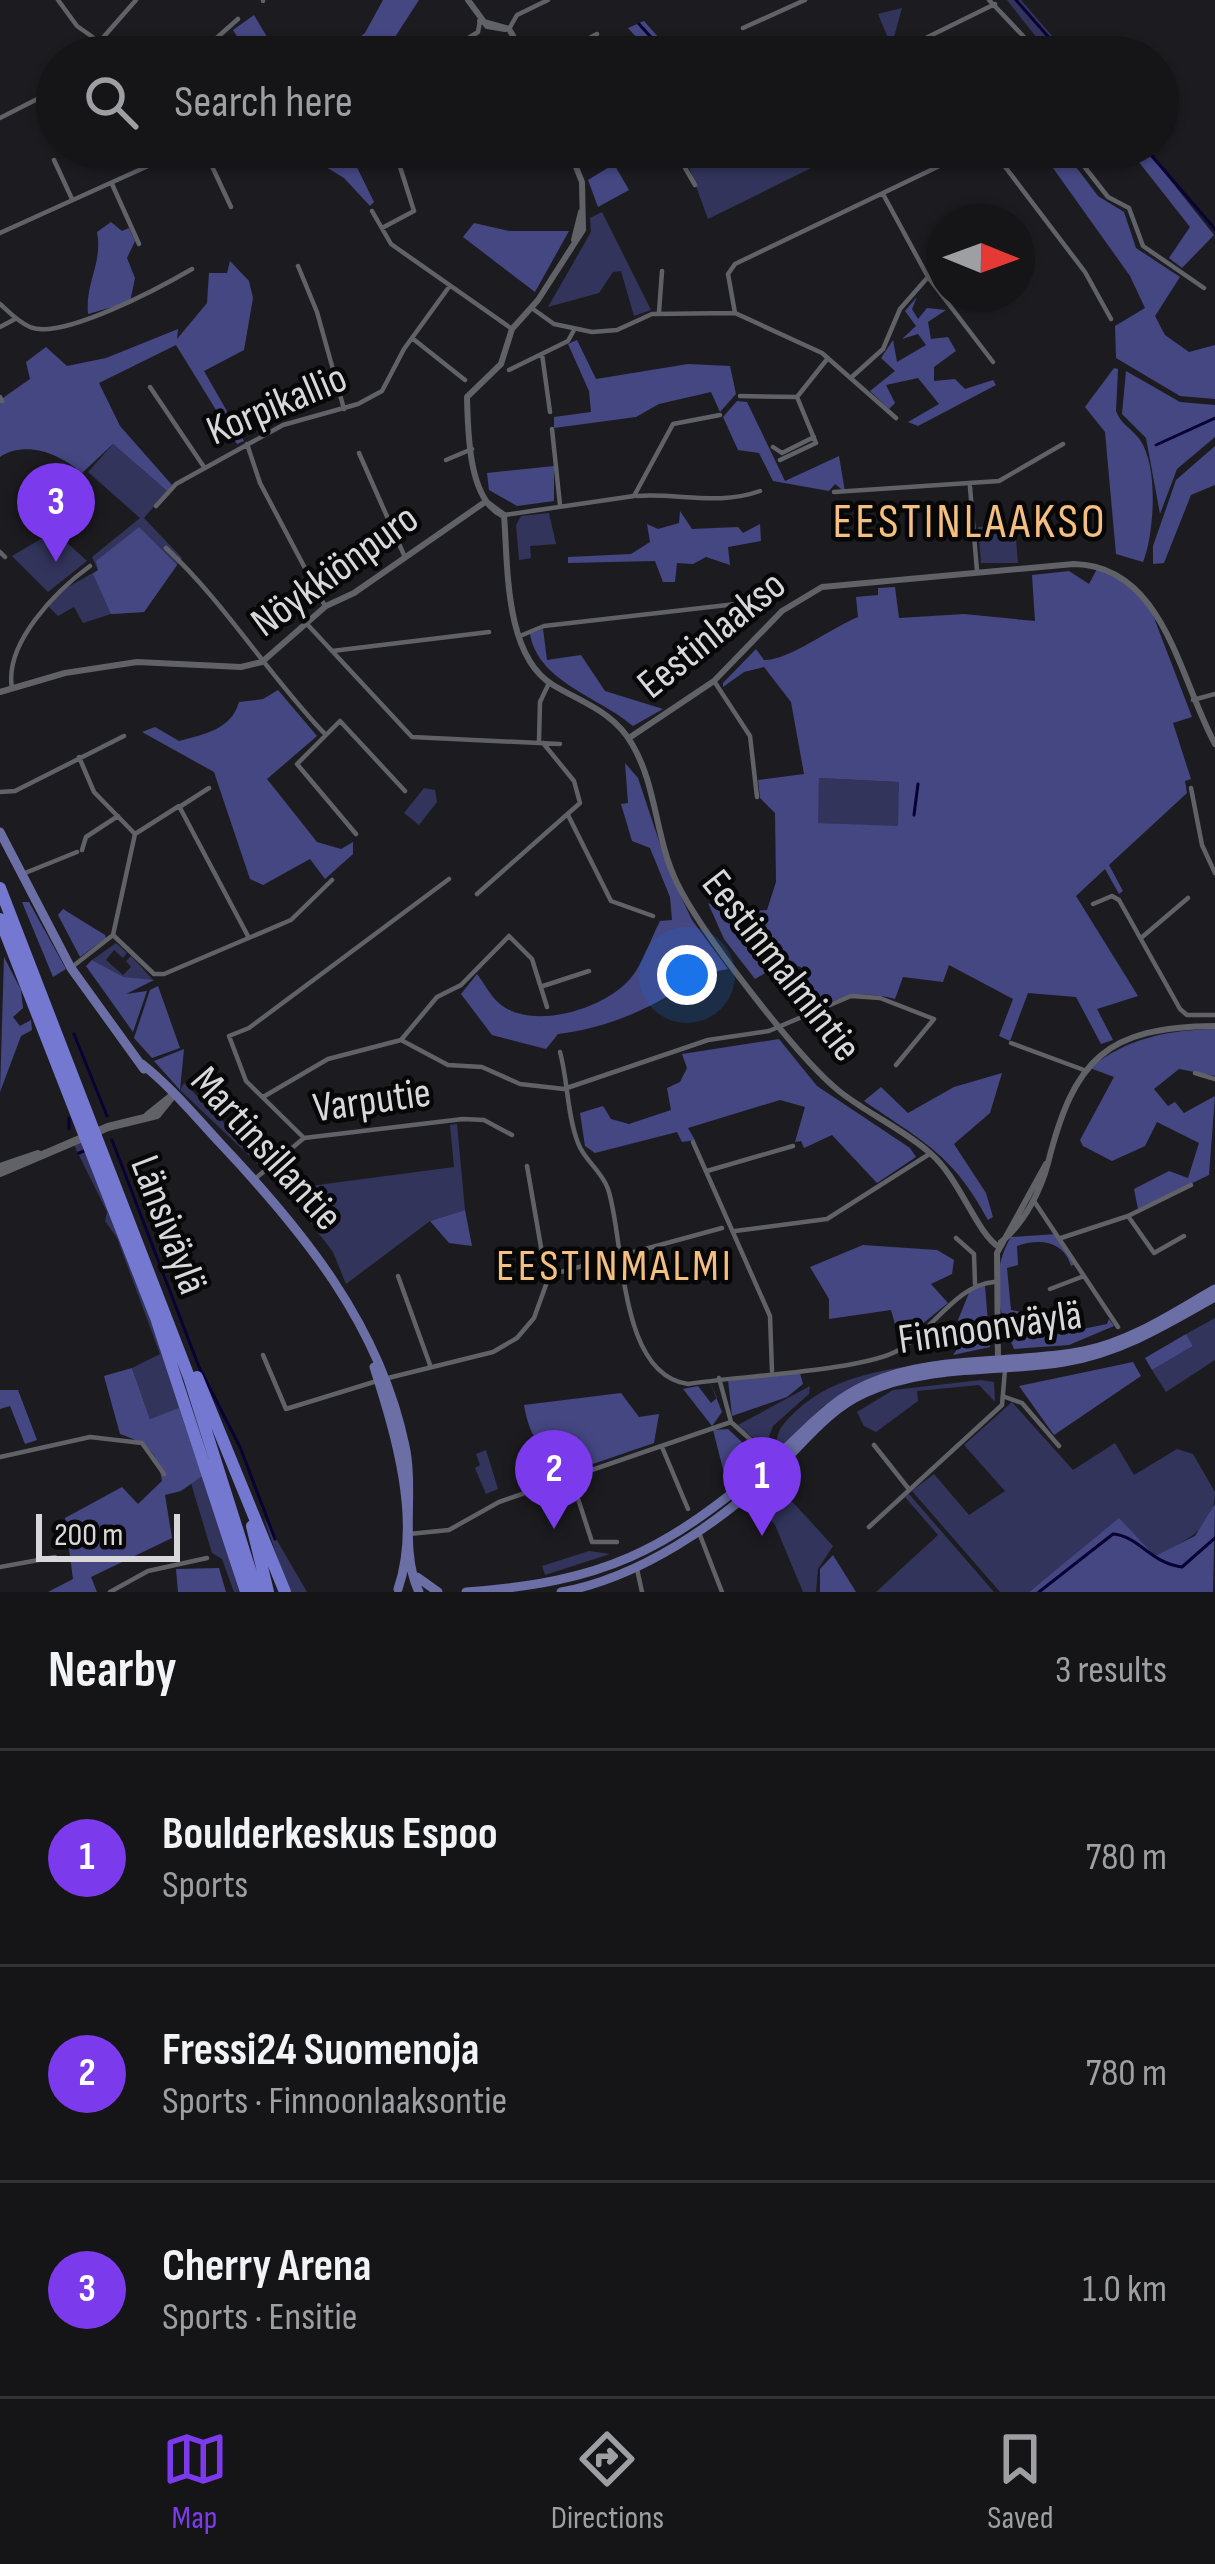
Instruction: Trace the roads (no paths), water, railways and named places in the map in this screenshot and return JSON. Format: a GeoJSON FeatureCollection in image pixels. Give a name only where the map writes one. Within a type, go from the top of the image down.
{"type":"FeatureCollection","features":[{"type":"Feature","properties":{"kind":"highway","name":"Länsiväylä"},"geometry":{"type":"LineString","coordinates":[[0,889],[92,1133],[222,1510],[244,1592]]}},
{"type":"Feature","properties":{"kind":"highway","name":"Länsiväylä"},"geometry":{"type":"LineString","coordinates":[[0,919],[148,1266],[257,1592]]}},
{"type":"Feature","properties":{"kind":"highway"},"geometry":{"type":"LineString","coordinates":[[148,1266],[285,1592]]}},
{"type":"Feature","properties":{"kind":"highway"},"geometry":{"type":"LineString","coordinates":[[238,1473],[268,1592]]}},
{"type":"Feature","properties":{"kind":"main road","name":"Martinsillantie"},"geometry":{"type":"LineString","coordinates":[[0,832],[71,968],[142,1064],[253,1181],[336,1283],[369,1344],[382,1380],[419,1592]]}},
{"type":"Feature","properties":{"kind":"main road"},"geometry":{"type":"LineString","coordinates":[[0,1170],[147,1116],[172,1097]]}},
{"type":"Feature","properties":{"kind":"main road","name":"Finnoonväylä"},"geometry":{"type":"LineString","coordinates":[[561,1592],[631,1564],[753,1482],[827,1415],[861,1394],[902,1379],[1108,1352],[1215,1293]]}},
{"type":"Feature","properties":{"kind":"main road","name":"Martinsillantie"},"geometry":{"type":"LineString","coordinates":[[396,1591],[408,1534]]}},
{"type":"Feature","properties":{"kind":"main road","name":"Finnoonväylä"},"geometry":{"type":"LineString","coordinates":[[466,1592],[571,1582],[631,1564]]}},
{"type":"Feature","properties":{"kind":"main road"},"geometry":{"type":"LineString","coordinates":[[411,1567],[422,1585],[443,1592]]}},
{"type":"Feature","properties":{"kind":"main road"},"geometry":{"type":"LineString","coordinates":[[396,1591],[419,1592]]}},
{"type":"Feature","properties":{"kind":"street"},"geometry":{"type":"LineString","coordinates":[[58,0],[77,26],[91,36]]}},
{"type":"Feature","properties":{"kind":"street"},"geometry":{"type":"LineString","coordinates":[[105,36],[136,0]]}},
{"type":"Feature","properties":{"kind":"street"},"geometry":{"type":"LineString","coordinates":[[468,0],[480,21],[478,32],[472,36]]}},
{"type":"Feature","properties":{"kind":"street"},"geometry":{"type":"LineString","coordinates":[[509,29],[517,15],[548,0]]}},
{"type":"Feature","properties":{"kind":"street"},"geometry":{"type":"LineString","coordinates":[[743,28],[805,0]]}},
{"type":"Feature","properties":{"kind":"street"},"geometry":{"type":"LineString","coordinates":[[927,36],[992,2],[1024,36]]}},
{"type":"Feature","properties":{"kind":"street"},"geometry":{"type":"LineString","coordinates":[[219,36],[238,20]]}},
{"type":"Feature","properties":{"kind":"street"},"geometry":{"type":"LineString","coordinates":[[480,21],[509,29],[513,36]]}},
{"type":"Feature","properties":{"kind":"street"},"geometry":{"type":"LineString","coordinates":[[593,36],[597,34]]}},
{"type":"Feature","properties":{"kind":"street"},"geometry":{"type":"LineString","coordinates":[[0,118],[36,100]]}},
{"type":"Feature","properties":{"kind":"street"},"geometry":{"type":"LineString","coordinates":[[58,168],[72,200]]}},
{"type":"Feature","properties":{"kind":"street"},"geometry":{"type":"LineString","coordinates":[[0,233],[144,168]]}},
{"type":"Feature","properties":{"kind":"street"},"geometry":{"type":"LineString","coordinates":[[213,168],[231,207]]}},
{"type":"Feature","properties":{"kind":"street"},"geometry":{"type":"LineString","coordinates":[[382,228],[415,211],[401,168]]}},
{"type":"Feature","properties":{"kind":"street"},"geometry":{"type":"LineString","coordinates":[[576,168],[582,182],[583,230],[532,309],[512,329],[501,364],[469,392],[472,449],[485,501],[504,515],[520,636],[550,683],[602,710],[629,738]]}},
{"type":"Feature","properties":{"kind":"street"},"geometry":{"type":"LineString","coordinates":[[685,168],[694,184]]}},
{"type":"Feature","properties":{"kind":"street"},"geometry":{"type":"LineString","coordinates":[[735,313],[728,278],[732,267],[936,168]]}},
{"type":"Feature","properties":{"kind":"street"},"geometry":{"type":"LineString","coordinates":[[1006,168],[1085,272],[1111,319]]}},
{"type":"Feature","properties":{"kind":"street"},"geometry":{"type":"LineString","coordinates":[[1085,168],[1108,197],[1130,208],[1143,246],[1204,288]]}},
{"type":"Feature","properties":{"kind":"street"},"geometry":{"type":"LineString","coordinates":[[111,183],[140,244]]}},
{"type":"Feature","properties":{"kind":"street"},"geometry":{"type":"LineString","coordinates":[[883,194],[927,275]]}},
{"type":"Feature","properties":{"kind":"street"},"geometry":{"type":"LineString","coordinates":[[372,211],[391,244],[512,329]]}},
{"type":"Feature","properties":{"kind":"street"},"geometry":{"type":"LineString","coordinates":[[298,266],[317,312],[344,409]]}},
{"type":"Feature","properties":{"kind":"street"},"geometry":{"type":"LineString","coordinates":[[0,304],[32,328],[102,315],[192,269]]}},
{"type":"Feature","properties":{"kind":"street"},"geometry":{"type":"LineString","coordinates":[[659,314],[662,271]]}},
{"type":"Feature","properties":{"kind":"street"},"geometry":{"type":"LineString","coordinates":[[853,376],[883,349],[900,309],[927,278]]}},
{"type":"Feature","properties":{"kind":"street","name":"Korpikallio"},"geometry":{"type":"LineString","coordinates":[[156,506],[176,484],[283,425],[344,409],[382,391],[449,287]]}},
{"type":"Feature","properties":{"kind":"street"},"geometry":{"type":"LineString","coordinates":[[532,309],[574,330],[611,331],[659,314],[735,313],[828,358],[896,418]]}},
{"type":"Feature","properties":{"kind":"street"},"geometry":{"type":"LineString","coordinates":[[955,312],[993,362]]}},
{"type":"Feature","properties":{"kind":"street"},"geometry":{"type":"LineString","coordinates":[[0,327],[15,319]]}},
{"type":"Feature","properties":{"kind":"street"},"geometry":{"type":"LineString","coordinates":[[509,370],[568,341],[574,330]]}},
{"type":"Feature","properties":{"kind":"street"},"geometry":{"type":"LineString","coordinates":[[412,338],[465,380]]}},
{"type":"Feature","properties":{"kind":"street"},"geometry":{"type":"LineString","coordinates":[[542,354],[550,412]]}},
{"type":"Feature","properties":{"kind":"street"},"geometry":{"type":"LineString","coordinates":[[797,397],[828,358]]}},
{"type":"Feature","properties":{"kind":"street"},"geometry":{"type":"LineString","coordinates":[[150,387],[205,468]]}},
{"type":"Feature","properties":{"kind":"street"},"geometry":{"type":"LineString","coordinates":[[740,395],[797,397]]}},
{"type":"Feature","properties":{"kind":"street"},"geometry":{"type":"LineString","coordinates":[[780,460],[816,443],[797,397]]}},
{"type":"Feature","properties":{"kind":"street"},"geometry":{"type":"LineString","coordinates":[[634,496],[673,424],[720,415]]}},
{"type":"Feature","properties":{"kind":"street"},"geometry":{"type":"LineString","coordinates":[[552,428],[560,505]]}},
{"type":"Feature","properties":{"kind":"street"},"geometry":{"type":"LineString","coordinates":[[773,447],[782,453],[814,437]]}},
{"type":"Feature","properties":{"kind":"street"},"geometry":{"type":"LineString","coordinates":[[247,444],[260,483],[326,606]]}},
{"type":"Feature","properties":{"kind":"street"},"geometry":{"type":"LineString","coordinates":[[834,492],[1011,477],[1063,444]]}},
{"type":"Feature","properties":{"kind":"street"},"geometry":{"type":"LineString","coordinates":[[446,460],[472,449]]}},
{"type":"Feature","properties":{"kind":"street"},"geometry":{"type":"LineString","coordinates":[[358,453],[404,555]]}},
{"type":"Feature","properties":{"kind":"street"},"geometry":{"type":"LineString","coordinates":[[970,484],[976,571]]}},
{"type":"Feature","properties":{"kind":"street"},"geometry":{"type":"LineString","coordinates":[[504,515],[634,496],[679,493],[700,500],[760,490]]}},
{"type":"Feature","properties":{"kind":"street","name":"Nöykkiönpuro"},"geometry":{"type":"LineString","coordinates":[[0,692],[65,673],[137,662],[262,662],[326,606],[354,593],[485,501]]}},
{"type":"Feature","properties":{"kind":"street"},"geometry":{"type":"LineString","coordinates":[[166,548],[203,583],[262,662],[325,734]]}},
{"type":"Feature","properties":{"kind":"street","name":"Eestinlaakso"},"geometry":{"type":"LineString","coordinates":[[629,738],[714,680],[782,611],[822,587],[976,571],[1090,565],[1120,574],[1150,605],[1193,700]]}},
{"type":"Feature","properties":{"kind":"street"},"geometry":{"type":"LineString","coordinates":[[12,688],[11,670],[49,597],[90,566]]}},
{"type":"Feature","properties":{"kind":"street"},"geometry":{"type":"LineString","coordinates":[[520,636],[544,626],[745,603]]}},
{"type":"Feature","properties":{"kind":"street"},"geometry":{"type":"LineString","coordinates":[[308,624],[412,737],[560,744]]}},
{"type":"Feature","properties":{"kind":"street"},"geometry":{"type":"LineString","coordinates":[[332,651],[489,632]]}},
{"type":"Feature","properties":{"kind":"street"},"geometry":{"type":"LineString","coordinates":[[714,680],[750,736],[757,797]]}},
{"type":"Feature","properties":{"kind":"street"},"geometry":{"type":"LineString","coordinates":[[477,894],[580,803],[579,793],[541,742],[540,702],[550,683]]}},
{"type":"Feature","properties":{"kind":"street"},"geometry":{"type":"LineString","coordinates":[[1215,694],[1193,700],[1215,744]]}},
{"type":"Feature","properties":{"kind":"street"},"geometry":{"type":"LineString","coordinates":[[356,834],[297,764],[325,734],[340,721],[405,791]]}},
{"type":"Feature","properties":{"kind":"street"},"geometry":{"type":"LineString","coordinates":[[0,792],[15,791],[124,736]]}},
{"type":"Feature","properties":{"kind":"street","name":"Eestinmalmintie"},"geometry":{"type":"LineString","coordinates":[[629,738],[685,898],[836,1089],[931,1153],[962,1187],[986,1234],[1000,1245]]}},
{"type":"Feature","properties":{"kind":"street"},"geometry":{"type":"LineString","coordinates":[[79,758],[94,792],[135,834]]}},
{"type":"Feature","properties":{"kind":"street"},"geometry":{"type":"LineString","coordinates":[[71,968],[113,934],[135,834],[209,788]]}},
{"type":"Feature","properties":{"kind":"street"},"geometry":{"type":"LineString","coordinates":[[1191,788],[1202,845],[1215,874]]}},
{"type":"Feature","properties":{"kind":"street"},"geometry":{"type":"LineString","coordinates":[[179,806],[249,938]]}},
{"type":"Feature","properties":{"kind":"street"},"geometry":{"type":"LineString","coordinates":[[568,815],[615,906],[653,916]]}},
{"type":"Feature","properties":{"kind":"street"},"geometry":{"type":"LineString","coordinates":[[20,875],[79,852],[86,836],[118,816]]}},
{"type":"Feature","properties":{"kind":"street"},"geometry":{"type":"LineString","coordinates":[[304,1138],[246,1081],[230,1036],[249,1028],[449,879]]}},
{"type":"Feature","properties":{"kind":"street"},"geometry":{"type":"LineString","coordinates":[[113,934],[159,976],[291,920],[332,880]]}},
{"type":"Feature","properties":{"kind":"street"},"geometry":{"type":"LineString","coordinates":[[1094,904],[1112,896],[1119,900],[1180,1009],[1187,1015],[1215,1015]]}},
{"type":"Feature","properties":{"kind":"street"},"geometry":{"type":"LineString","coordinates":[[1141,938],[1188,898]]}},
{"type":"Feature","properties":{"kind":"street"},"geometry":{"type":"LineString","coordinates":[[263,1097],[328,1059],[401,1040],[437,997],[461,985],[509,936],[532,959],[547,1007]]}},
{"type":"Feature","properties":{"kind":"street"},"geometry":{"type":"LineString","coordinates":[[541,987],[589,971]]}},
{"type":"Feature","properties":{"kind":"street"},"geometry":{"type":"LineString","coordinates":[[401,1040],[456,1067],[482,1067],[530,1087],[570,1088],[708,1040],[783,1026],[851,996],[880,998],[932,1016],[933,1022],[896,1065]]}},
{"type":"Feature","properties":{"kind":"street"},"geometry":{"type":"LineString","coordinates":[[1005,1395],[994,1282],[1000,1245],[1031,1200],[1084,1070],[1106,1048],[1132,1038],[1215,1026]]}},
{"type":"Feature","properties":{"kind":"street"},"geometry":{"type":"LineString","coordinates":[[1011,1043],[1084,1070]]}},
{"type":"Feature","properties":{"kind":"street"},"geometry":{"type":"LineString","coordinates":[[560,1052],[578,1144],[610,1194],[619,1256],[640,1337],[658,1366],[683,1384],[886,1358],[927,1332],[975,1284],[994,1282]]}},
{"type":"Feature","properties":{"kind":"street"},"geometry":{"type":"LineString","coordinates":[[1195,1073],[1215,1078]]}},
{"type":"Feature","properties":{"kind":"street","name":"Varputie"},"geometry":{"type":"LineString","coordinates":[[253,1181],[304,1138],[463,1119],[484,1120],[512,1135]]}},
{"type":"Feature","properties":{"kind":"street"},"geometry":{"type":"LineString","coordinates":[[693,1142],[772,1321],[772,1371]]}},
{"type":"Feature","properties":{"kind":"street"},"geometry":{"type":"LineString","coordinates":[[706,1172],[793,1146]]}},
{"type":"Feature","properties":{"kind":"street"},"geometry":{"type":"LineString","coordinates":[[734,1231],[826,1219],[931,1153]]}},
{"type":"Feature","properties":{"kind":"street"},"geometry":{"type":"LineString","coordinates":[[263,1355],[286,1409],[430,1365],[488,1354],[517,1338],[535,1316],[546,1276],[527,1166]]}},
{"type":"Feature","properties":{"kind":"street"},"geometry":{"type":"LineString","coordinates":[[1061,1238],[1128,1216],[1191,1185]]}},
{"type":"Feature","properties":{"kind":"street"},"geometry":{"type":"LineString","coordinates":[[1031,1200],[1118,1327]]}},
{"type":"Feature","properties":{"kind":"street"},"geometry":{"type":"LineString","coordinates":[[1128,1216],[1154,1253],[1184,1236]]}},
{"type":"Feature","properties":{"kind":"street"},"geometry":{"type":"LineString","coordinates":[[546,1276],[722,1228]]}},
{"type":"Feature","properties":{"kind":"street"},"geometry":{"type":"LineString","coordinates":[[956,1238],[974,1254],[975,1284]]}},
{"type":"Feature","properties":{"kind":"street"},"geometry":{"type":"LineString","coordinates":[[398,1276],[430,1365]]}},
{"type":"Feature","properties":{"kind":"street"},"geometry":{"type":"LineString","coordinates":[[1050,1289],[1084,1276]]}},
{"type":"Feature","properties":{"kind":"street"},"geometry":{"type":"LineString","coordinates":[[718,1378],[730,1421],[776,1463]]}},
{"type":"Feature","properties":{"kind":"street"},"geometry":{"type":"LineString","coordinates":[[1005,1395],[1022,1403],[1060,1446]]}},
{"type":"Feature","properties":{"kind":"street"},"geometry":{"type":"LineString","coordinates":[[869,1527],[1005,1395]]}},
{"type":"Feature","properties":{"kind":"street"},"geometry":{"type":"LineString","coordinates":[[408,1534],[449,1530],[499,1502],[730,1421]]}},
{"type":"Feature","properties":{"kind":"street"},"geometry":{"type":"LineString","coordinates":[[0,1457],[90,1437],[142,1443],[164,1474]]}},
{"type":"Feature","properties":{"kind":"street"},"geometry":{"type":"LineString","coordinates":[[874,1445],[909,1489]]}},
{"type":"Feature","properties":{"kind":"street"},"geometry":{"type":"LineString","coordinates":[[662,1447],[722,1592]]}},
{"type":"Feature","properties":{"kind":"street"},"geometry":{"type":"LineString","coordinates":[[571,1478],[594,1545],[617,1542],[641,1590]]}},
{"type":"Feature","properties":{"kind":"street"},"geometry":{"type":"LineString","coordinates":[[0,1567],[55,1557]]}},
{"type":"Feature","properties":{"kind":"street"},"geometry":{"type":"LineString","coordinates":[[110,1592],[148,1571],[208,1558]]}},
{"type":"Feature","properties":{"kind":"waterway"},"geometry":{"type":"LineString","coordinates":[[1016,0],[1048,36]]}},
{"type":"Feature","properties":{"kind":"waterway"},"geometry":{"type":"LineString","coordinates":[[639,24],[650,36]]}},
{"type":"Feature","properties":{"kind":"waterway"},"geometry":{"type":"LineString","coordinates":[[1162,168],[1215,229]]}},
{"type":"Feature","properties":{"kind":"waterway"},"geometry":{"type":"LineString","coordinates":[[1156,445],[1215,418]]}},
{"type":"Feature","properties":{"kind":"waterway"},"geometry":{"type":"LineString","coordinates":[[914,815],[918,784]]}},
{"type":"Feature","properties":{"kind":"waterway"},"geometry":{"type":"LineString","coordinates":[[74,1034],[107,1116]]}},
{"type":"Feature","properties":{"kind":"waterway"},"geometry":{"type":"LineString","coordinates":[[69,1118],[69,1129]]}},
{"type":"Feature","properties":{"kind":"waterway"},"geometry":{"type":"LineString","coordinates":[[112,1140],[199,1367],[240,1447],[275,1539]]}},
{"type":"Feature","properties":{"kind":"waterway"},"geometry":{"type":"LineString","coordinates":[[79,1153],[84,1151]]}},
{"type":"Feature","properties":{"kind":"waterway"},"geometry":{"type":"LineString","coordinates":[[1039,1592],[1113,1534],[1182,1567],[1215,1538]]}},
{"type":"Feature","properties":{"kind":"place","name":"Cherry Arena"},"geometry":{"type":"Point","coordinates":[56,562]}},
{"type":"Feature","properties":{"kind":"place","name":"Fressi24 Suomenoja"},"geometry":{"type":"Point","coordinates":[554,1529]}},
{"type":"Feature","properties":{"kind":"place","name":"Boulderkeskus Espoo"},"geometry":{"type":"Point","coordinates":[762,1536]}},
{"type":"Feature","properties":{"kind":"district","name":"EESTINLAAKSO"},"geometry":{"type":"Point","coordinates":[970,522]}},
{"type":"Feature","properties":{"kind":"district","name":"EESTINMALMI"},"geometry":{"type":"Point","coordinates":[615,1266]}}]}
